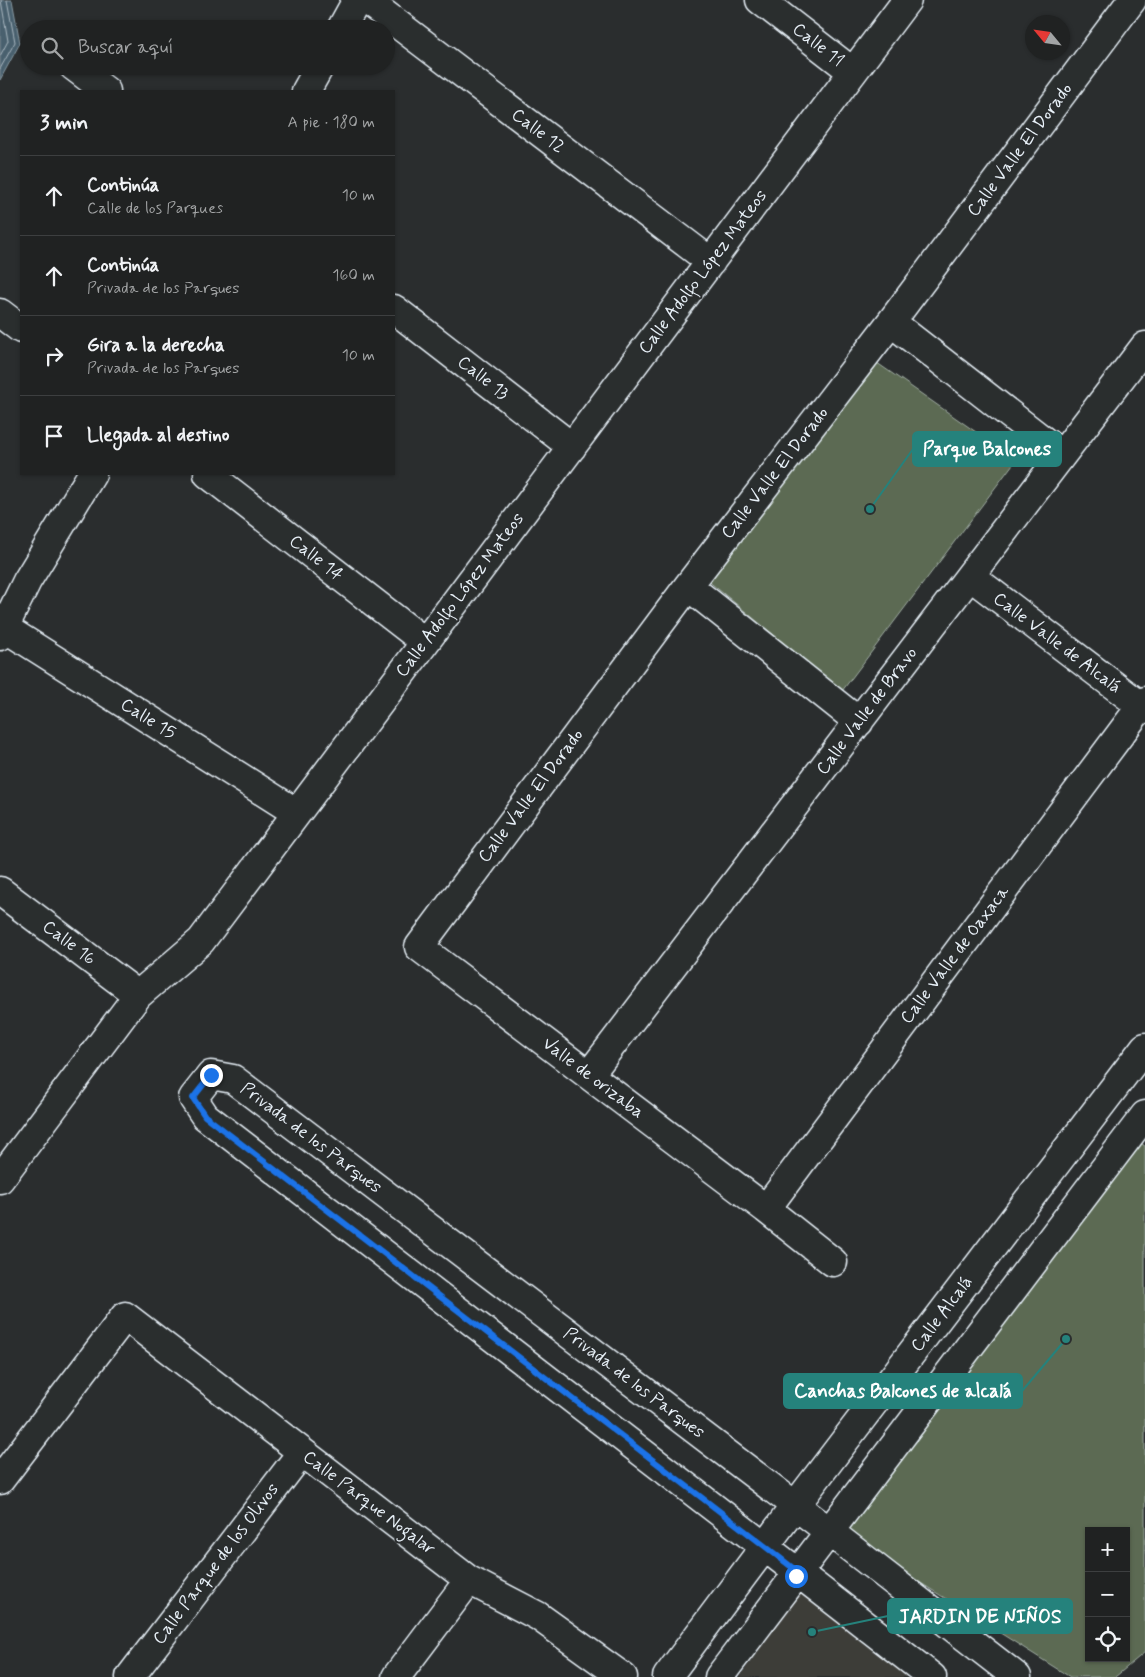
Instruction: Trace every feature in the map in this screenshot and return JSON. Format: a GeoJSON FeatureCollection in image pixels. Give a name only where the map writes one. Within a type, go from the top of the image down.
{"type":"FeatureCollection","features":[{"type":"Feature","properties":{"kind":"street"},"geometry":{"type":"LineString","coordinates":[[346,20],[357,0]]}},
{"type":"Feature","properties":{"kind":"street","name":"Calle 12"},"geometry":{"type":"LineString","coordinates":[[366,0],[392,20]]}},
{"type":"Feature","properties":{"kind":"street","name":"Calle 11"},"geometry":{"type":"LineString","coordinates":[[760,0],[853,72]]}},
{"type":"Feature","properties":{"kind":"street","name":"Calle Adolfo López Mateos"},"geometry":{"type":"LineString","coordinates":[[0,1179],[138,995],[201,941],[907,0]]}},
{"type":"Feature","properties":{"kind":"street","name":"Calle Valle El Dorado"},"geometry":{"type":"LineString","coordinates":[[419,947],[688,586],[891,322],[1132,0]]}},
{"type":"Feature","properties":{"kind":"street","name":"Calle 12"},"geometry":{"type":"LineString","coordinates":[[395,22],[711,262]]}},
{"type":"Feature","properties":{"kind":"street"},"geometry":{"type":"LineString","coordinates":[[85,75],[105,90]]}},
{"type":"Feature","properties":{"kind":"street"},"geometry":{"type":"LineString","coordinates":[[307,90],[315,75]]}},
{"type":"Feature","properties":{"kind":"street","name":"Calle 13"},"geometry":{"type":"LineString","coordinates":[[395,310],[572,447]]}},
{"type":"Feature","properties":{"kind":"street"},"geometry":{"type":"LineString","coordinates":[[0,313],[20,328]]}},
{"type":"Feature","properties":{"kind":"street"},"geometry":{"type":"LineString","coordinates":[[891,322],[1062,455]]}},
{"type":"Feature","properties":{"kind":"street","name":"Calle Valle de Bravo"},"geometry":{"type":"LineString","coordinates":[[588,1075],[1145,346]]}},
{"type":"Feature","properties":{"kind":"street"},"geometry":{"type":"LineString","coordinates":[[2,630],[27,581],[91,475]]}},
{"type":"Feature","properties":{"kind":"street","name":"Calle 14"},"geometry":{"type":"LineString","coordinates":[[209,475],[425,642]]}},
{"type":"Feature","properties":{"kind":"street","name":"Calle Valle de Alcalá"},"geometry":{"type":"LineString","coordinates":[[970,576],[1144,705]]}},
{"type":"Feature","properties":{"kind":"street"},"geometry":{"type":"LineString","coordinates":[[688,586],[859,722]]}},
{"type":"Feature","properties":{"kind":"street","name":"Calle 15"},"geometry":{"type":"LineString","coordinates":[[2,630],[297,812]]}},
{"type":"Feature","properties":{"kind":"street","name":"Calle Valle de Oaxaca"},"geometry":{"type":"LineString","coordinates":[[766,1210],[1144,705]]}},
{"type":"Feature","properties":{"kind":"street","name":"Calle 16"},"geometry":{"type":"LineString","coordinates":[[0,891],[138,995]]}},
{"type":"Feature","properties":{"kind":"street","name":"Valle de orizaba"},"geometry":{"type":"LineString","coordinates":[[419,947],[832,1262]]}},
{"type":"Feature","properties":{"kind":"street","name":"Calle Alcalá"},"geometry":{"type":"LineString","coordinates":[[667,1677],[1145,1047]]}},
{"type":"Feature","properties":{"kind":"street","name":"Privada de los Parques"},"geometry":{"type":"LineString","coordinates":[[766,1547],[205,1116],[193,1098],[211,1075],[233,1079],[795,1506]]}},
{"type":"Feature","properties":{"kind":"street"},"geometry":{"type":"LineString","coordinates":[[720,1677],[1145,1115]]}},
{"type":"Feature","properties":{"kind":"street","name":"Calle Parque Nogalar"},"geometry":{"type":"LineString","coordinates":[[0,1480],[125,1316],[469,1580],[538,1616],[623,1677]]}},
{"type":"Feature","properties":{"kind":"street","name":"Calle Parque de los Olivos"},"geometry":{"type":"LineString","coordinates":[[130,1677],[302,1452]]}},
{"type":"Feature","properties":{"kind":"street"},"geometry":{"type":"LineString","coordinates":[[795,1506],[1017,1677]]}},
{"type":"Feature","properties":{"kind":"street"},"geometry":{"type":"LineString","coordinates":[[766,1547],[932,1677]]}},
{"type":"Feature","properties":{"kind":"street"},"geometry":{"type":"LineString","coordinates":[[396,1677],[469,1580]]}},
{"type":"Feature","properties":{"kind":"shaded area"},"geometry":{"type":"Polygon","coordinates":[[[801,1587],[908,1677],[740,1677],[801,1587]]]}},
{"type":"Feature","properties":{"kind":"green space"},"geometry":{"type":"Polygon","coordinates":[[[870,358],[1016,460],[842,691],[707,580],[870,358]]]}},
{"type":"Feature","properties":{"kind":"green space"},"geometry":{"type":"Polygon","coordinates":[[[1136,1140],[1145,1146],[1145,1652],[1115,1677],[1070,1677],[840,1532],[1136,1140]]]}},
{"type":"Feature","properties":{"kind":"water"},"geometry":{"type":"Polygon","coordinates":[[[0,0],[12,0],[20,43],[0,80],[0,0]]]}},
{"type":"Feature","properties":{"kind":"place","name":"Parque Balcones"},"geometry":{"type":"Point","coordinates":[870,509]}},
{"type":"Feature","properties":{"kind":"place","name":"Canchas Balcones de alcalá"},"geometry":{"type":"Point","coordinates":[1066,1339]}},
{"type":"Feature","properties":{"kind":"place","name":"JARDIN DE NIÑOS"},"geometry":{"type":"Point","coordinates":[812,1632]}},
{"type":"Feature","properties":{"kind":"route"},"geometry":{"type":"LineString","coordinates":[[211,1075],[193,1098],[205,1116],[766,1547],[798,1572],[796,1576]]}}]}
